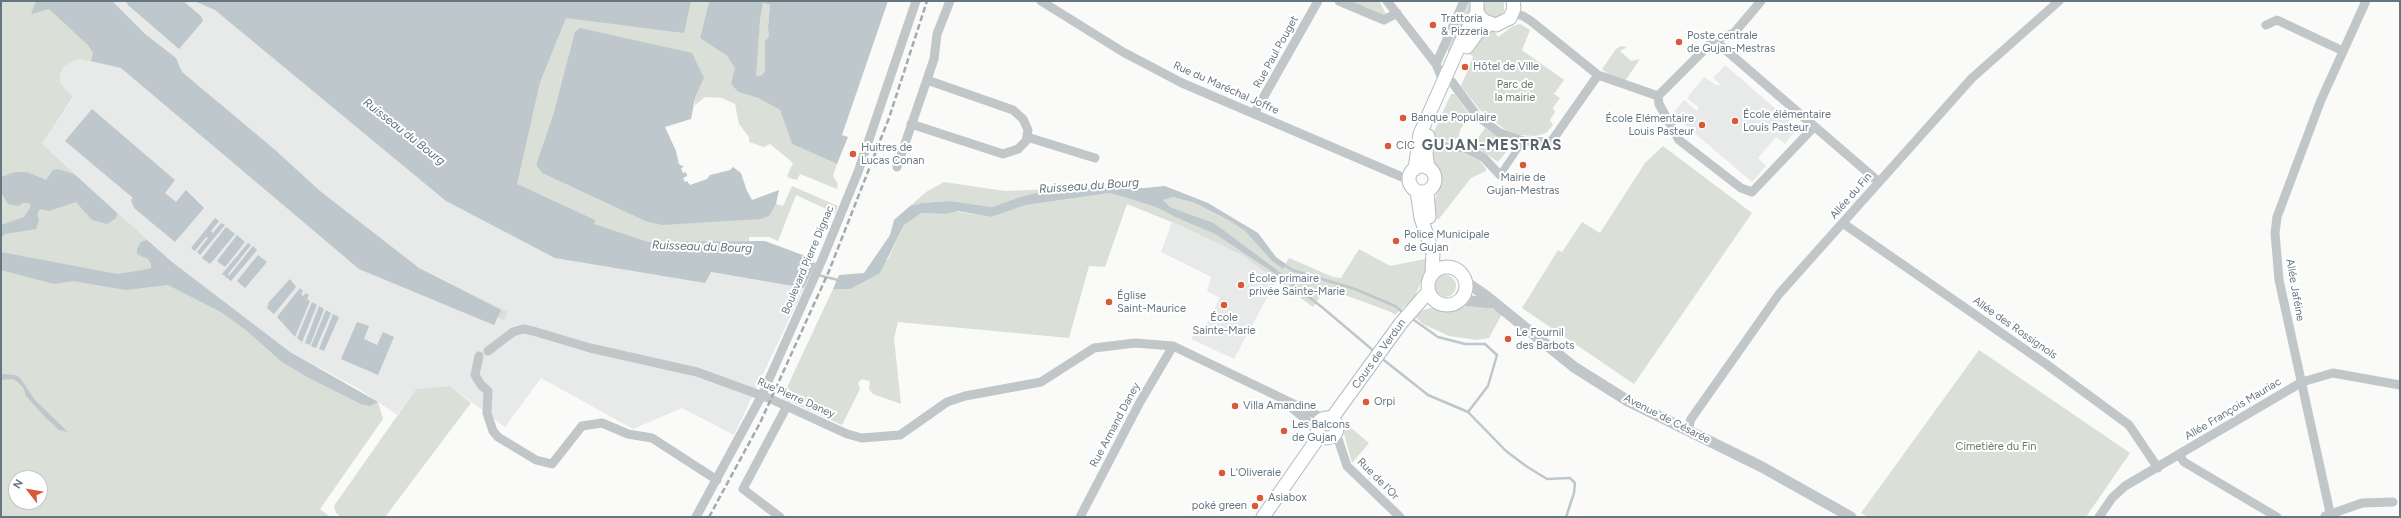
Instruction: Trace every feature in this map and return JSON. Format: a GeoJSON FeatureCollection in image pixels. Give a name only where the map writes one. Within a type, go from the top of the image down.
{"type":"FeatureCollection","features":[{"type":"Feature","properties":{"kind":"main road"},"geometry":{"type":"LineString","coordinates":[[1428,168],[1426,145],[1448,81],[1440,58],[1477,6],[1485,22],[1490,24]]}},
{"type":"Feature","properties":{"kind":"main road"},"geometry":{"type":"LineString","coordinates":[[1450,267],[1441,251],[1422,191],[1411,185],[1420,134],[1467,45],[1477,33],[1490,24],[1506,22],[1513,7]]}},
{"type":"Feature","properties":{"kind":"main road"},"geometry":{"type":"LineString","coordinates":[[1412,173],[1421,167],[1428,168],[1434,174],[1435,182],[1422,191]]}},
{"type":"Feature","properties":{"kind":"main road"},"geometry":{"type":"LineString","coordinates":[[1422,191],[1421,218],[1433,253],[1432,273],[1429,279],[1432,297],[1448,305],[1460,300],[1464,295],[1466,282],[1460,272],[1450,267],[1443,267],[1432,273]]}},
{"type":"Feature","properties":{"kind":"main road","name":"Cours de Verdun"},"geometry":{"type":"LineString","coordinates":[[1263,517],[1323,425],[1401,323],[1413,311],[1432,297]]}},
{"type":"Feature","properties":{"kind":"main road"},"geometry":{"type":"LineString","coordinates":[[1323,425],[1329,438],[1336,433]]}},
{"type":"Feature","properties":{"kind":"street","name":"Boulevard Pierre Dignac"},"geometry":{"type":"LineString","coordinates":[[696,517],[762,396],[820,264],[858,172],[916,1]]}},
{"type":"Feature","properties":{"kind":"street"},"geometry":{"type":"LineString","coordinates":[[897,167],[934,59],[937,34],[950,1]]}},
{"type":"Feature","properties":{"kind":"street","name":"Rue du Maréchal Joffre"},"geometry":{"type":"LineString","coordinates":[[1041,1],[1123,52],[1175,79],[1402,177],[1412,173]]}},
{"type":"Feature","properties":{"kind":"street","name":"Rue Paul Pouget"},"geometry":{"type":"LineString","coordinates":[[1254,114],[1318,1]]}},
{"type":"Feature","properties":{"kind":"street"},"geometry":{"type":"LineString","coordinates":[[1339,1],[1384,20],[1397,13]]}},
{"type":"Feature","properties":{"kind":"street"},"geometry":{"type":"LineString","coordinates":[[1387,1],[1440,58],[1464,1]]}},
{"type":"Feature","properties":{"kind":"street"},"geometry":{"type":"LineString","coordinates":[[1658,96],[1714,40],[1734,33],[1761,1]]}},
{"type":"Feature","properties":{"kind":"street","name":"Allée du Fin"},"geometry":{"type":"LineString","coordinates":[[1688,429],[1692,419],[1779,294],[1844,224],[1879,182],[1972,78],[2058,1]]}},
{"type":"Feature","properties":{"kind":"street","name":"Allée Jaféine"},"geometry":{"type":"LineString","coordinates":[[2328,516],[2302,382],[2279,280],[2275,233],[2277,217],[2321,100],[2366,1]]}},
{"type":"Feature","properties":{"kind":"street"},"geometry":{"type":"LineString","coordinates":[[1513,7],[1598,75],[1658,96]]}},
{"type":"Feature","properties":{"kind":"street"},"geometry":{"type":"LineString","coordinates":[[2266,25],[2277,20],[2344,51]]}},
{"type":"Feature","properties":{"kind":"street"},"geometry":{"type":"LineString","coordinates":[[1714,40],[1813,128],[1879,182]]}},
{"type":"Feature","properties":{"kind":"street"},"geometry":{"type":"LineString","coordinates":[[1448,81],[1477,116],[1500,133],[1523,141],[1551,142],[1598,75]]}},
{"type":"Feature","properties":{"kind":"street"},"geometry":{"type":"LineString","coordinates":[[911,124],[1003,154],[1018,149],[1026,141],[1028,130],[1023,118],[1013,110],[927,80]]}},
{"type":"Feature","properties":{"kind":"street"},"geometry":{"type":"LineString","coordinates":[[1658,96],[1659,104],[1679,140],[1741,188],[1752,192],[1813,128]]}},
{"type":"Feature","properties":{"kind":"street"},"geometry":{"type":"LineString","coordinates":[[1027,137],[1095,158]]}},
{"type":"Feature","properties":{"kind":"street"},"geometry":{"type":"LineString","coordinates":[[1426,145],[1464,148],[1483,157],[1500,175],[1523,141]]}},
{"type":"Feature","properties":{"kind":"street","name":"Allée des Rossignols"},"geometry":{"type":"LineString","coordinates":[[1844,224],[2046,364],[2129,425],[2158,468]]}},
{"type":"Feature","properties":{"kind":"street","name":"Avenue de Césarée"},"geometry":{"type":"LineString","coordinates":[[1466,282],[1594,380],[1628,401],[1688,429],[1851,517]]}},
{"type":"Feature","properties":{"kind":"street"},"geometry":{"type":"LineString","coordinates":[[1460,300],[1494,303]]}},
{"type":"Feature","properties":{"kind":"street","name":"Rue Pierre Daney"},"geometry":{"type":"LineString","coordinates":[[488,351],[513,332],[527,329],[605,352],[664,366],[684,368],[762,396],[847,434],[862,438],[900,435],[947,402],[966,396],[1041,382],[1094,348],[1135,343],[1173,346]]}},
{"type":"Feature","properties":{"kind":"street"},"geometry":{"type":"LineString","coordinates":[[1173,346],[1282,400],[1323,425]]}},
{"type":"Feature","properties":{"kind":"street","name":"Rue Armand Daney"},"geometry":{"type":"LineString","coordinates":[[1080,517],[1140,402],[1173,346]]}},
{"type":"Feature","properties":{"kind":"street"},"geometry":{"type":"LineString","coordinates":[[479,356],[475,375],[481,385],[488,390],[487,413],[493,430],[498,437],[536,460],[552,464],[582,426],[602,423],[628,434],[652,438],[717,480]]}},
{"type":"Feature","properties":{"kind":"street","name":"Allée François Mauriac"},"geometry":{"type":"LineString","coordinates":[[2099,517],[2112,498],[2125,486],[2302,382],[2333,374],[2400,385]]}},
{"type":"Feature","properties":{"kind":"street"},"geometry":{"type":"LineString","coordinates":[[780,517],[743,489],[787,406]]}},
{"type":"Feature","properties":{"kind":"street","name":"Rue de l'Or"},"geometry":{"type":"LineString","coordinates":[[1336,433],[1347,466],[1400,517]]}},
{"type":"Feature","properties":{"kind":"street"},"geometry":{"type":"LineString","coordinates":[[2178,455],[2184,462],[2277,517]]}},
{"type":"Feature","properties":{"kind":"street"},"geometry":{"type":"LineString","coordinates":[[2328,516],[2362,503],[2392,502]]}},
{"type":"Feature","properties":{"kind":"shaded area"},"geometry":{"type":"Polygon","coordinates":[[[112,1],[194,1],[215,10],[555,258],[705,283],[710,272],[804,288],[734,435],[682,408],[633,429],[541,378],[505,427],[450,386],[416,389],[397,415],[359,389],[290,352],[172,262],[42,144],[73,98],[60,84],[60,75],[64,66],[72,60],[78,59],[121,68],[359,269],[450,283],[419,268],[320,191],[274,149],[182,72],[176,58],[145,34],[112,1]]]}},
{"type":"Feature","properties":{"kind":"shaded area","name":"École élémentaire Louis Pasteur"},"geometry":{"type":"Polygon","coordinates":[[[1725,65],[1798,128],[1785,144],[1776,137],[1758,158],[1766,166],[1752,182],[1672,114],[1684,100],[1697,111],[1699,108],[1688,99],[1689,95],[1704,77],[1718,86],[1720,84],[1713,78],[1725,65]]]}},
{"type":"Feature","properties":{"kind":"shaded area","name":"École primaire privée Sainte-Marie"},"geometry":{"type":"Polygon","coordinates":[[[1172,222],[1242,255],[1277,279],[1234,359],[1191,339],[1196,332],[1203,331],[1220,298],[1207,291],[1211,277],[1161,252],[1172,222]]]}},
{"type":"Feature","properties":{"kind":"green space"},"geometry":{"type":"Polygon","coordinates":[[[1,1],[112,1],[145,34],[176,58],[182,72],[274,149],[320,191],[419,268],[508,312],[504,320],[498,317],[494,325],[359,269],[121,68],[78,59],[64,66],[60,75],[60,83],[73,97],[42,144],[172,262],[290,352],[378,402],[383,419],[320,509],[330,517],[1,517],[1,1]]]}},
{"type":"Feature","properties":{"kind":"green space"},"geometry":{"type":"Polygon","coordinates":[[[242,1],[709,1],[700,38],[727,56],[736,68],[731,84],[738,92],[758,98],[780,110],[792,144],[837,164],[833,176],[838,184],[837,189],[800,174],[797,180],[789,178],[787,176],[793,163],[770,144],[764,147],[749,142],[749,137],[739,124],[735,104],[722,98],[705,97],[695,105],[695,98],[704,78],[554,112],[536,165],[542,173],[645,221],[769,215],[776,204],[783,206],[792,186],[838,206],[835,213],[796,195],[778,241],[769,237],[749,237],[749,241],[594,249],[242,1]]]}},
{"type":"Feature","properties":{"kind":"green space"},"geometry":{"type":"Polygon","coordinates":[[[1347,1],[1379,1],[1386,14],[1382,16],[1347,1]]]}},
{"type":"Feature","properties":{"kind":"green space"},"geometry":{"type":"Polygon","coordinates":[[[1468,1],[1471,1],[1470,16],[1449,54],[1447,49],[1468,1]]]}},
{"type":"Feature","properties":{"kind":"green space"},"geometry":{"type":"Polygon","coordinates":[[[1485,1],[1504,1],[1504,12],[1498,17],[1491,17],[1483,9],[1485,1]]]}},
{"type":"Feature","properties":{"kind":"green space"},"geometry":{"type":"Polygon","coordinates":[[[763,3],[770,5],[768,26],[769,36],[765,42],[765,71],[762,75],[755,76],[760,21],[763,3]]]}},
{"type":"Feature","properties":{"kind":"green space","name":"Parc de la mairie"},"geometry":{"type":"Polygon","coordinates":[[[1520,24],[1530,30],[1522,50],[1564,80],[1554,94],[1560,98],[1553,108],[1555,112],[1550,120],[1553,125],[1546,133],[1536,136],[1518,135],[1504,129],[1479,109],[1461,86],[1473,57],[1469,53],[1469,48],[1484,32],[1495,32],[1498,37],[1513,26],[1520,24]]]}},
{"type":"Feature","properties":{"kind":"green space"},"geometry":{"type":"Polygon","coordinates":[[[1621,46],[1627,47],[1620,51],[1631,61],[1640,59],[1625,81],[1611,76],[1602,69],[1616,49],[1621,46]]]}},
{"type":"Feature","properties":{"kind":"green space","name":"Parc de la mairie"},"geometry":{"type":"Polygon","coordinates":[[[1451,94],[1455,94],[1470,116],[1460,130],[1459,136],[1453,141],[1434,141],[1431,138],[1451,94]]]}},
{"type":"Feature","properties":{"kind":"green space","name":"Parc de la mairie"},"geometry":{"type":"Polygon","coordinates":[[[1485,128],[1509,142],[1511,146],[1498,162],[1475,146],[1474,143],[1485,128]]]}},
{"type":"Feature","properties":{"kind":"green space"},"geometry":{"type":"Polygon","coordinates":[[[1663,146],[1752,213],[1634,384],[1522,308],[1558,250],[1562,252],[1582,222],[1600,233],[1645,163],[1663,146]]]}},
{"type":"Feature","properties":{"kind":"green space"},"geometry":{"type":"Polygon","coordinates":[[[1435,151],[1461,152],[1479,160],[1486,169],[1486,171],[1471,178],[1438,220],[1432,209],[1442,178],[1437,166],[1432,163],[1431,156],[1435,151]]]}},
{"type":"Feature","properties":{"kind":"green space"},"geometry":{"type":"Polygon","coordinates":[[[944,182],[1005,191],[1051,189],[1020,197],[992,207],[950,201],[921,203],[910,206],[926,192],[944,182]]]}},
{"type":"Feature","properties":{"kind":"green space"},"geometry":{"type":"Polygon","coordinates":[[[1110,193],[1156,207],[1177,218],[1215,234],[1278,276],[1280,273],[1214,223],[1170,207],[1162,200],[1173,197],[1195,203],[1230,221],[1245,231],[1271,260],[1283,268],[1289,258],[1333,277],[1341,278],[1359,249],[1390,266],[1430,258],[1413,301],[1395,315],[1391,312],[1326,288],[1313,307],[1242,255],[1179,225],[1127,204],[1105,267],[1089,266],[1069,338],[898,322],[894,338],[901,404],[873,394],[869,389],[870,381],[862,379],[858,383],[860,389],[842,425],[782,398],[833,289],[850,289],[888,259],[904,225],[911,218],[921,213],[945,214],[953,211],[991,217],[1026,205],[1110,193]]]}},
{"type":"Feature","properties":{"kind":"green space"},"geometry":{"type":"Polygon","coordinates":[[[1445,275],[1453,278],[1456,286],[1453,294],[1445,297],[1437,294],[1434,286],[1437,278],[1445,275]]]}},
{"type":"Feature","properties":{"kind":"green space"},"geometry":{"type":"Polygon","coordinates":[[[1468,306],[1489,307],[1502,314],[1489,338],[1477,340],[1449,336],[1423,324],[1414,316],[1423,310],[1431,308],[1441,310],[1468,306]]]}},
{"type":"Feature","properties":{"kind":"green space","name":"Cimetière du Fin"},"geometry":{"type":"Polygon","coordinates":[[[1979,350],[2130,453],[2086,517],[1868,517],[1861,513],[1979,350]]]}},
{"type":"Feature","properties":{"kind":"green space"},"geometry":{"type":"Polygon","coordinates":[[[450,386],[471,403],[385,517],[341,517],[336,513],[334,506],[416,389],[450,386]]]}},
{"type":"Feature","properties":{"kind":"green space"},"geometry":{"type":"Polygon","coordinates":[[[1344,422],[1369,443],[1352,463],[1344,434],[1344,422]]]}},
{"type":"Feature","properties":{"kind":"water"},"geometry":{"type":"Polygon","coordinates":[[[36,1],[112,1],[145,34],[176,58],[182,72],[274,149],[320,191],[419,268],[501,310],[494,325],[359,269],[121,68],[91,61],[93,53],[88,45],[49,9],[31,14],[36,1]]]}},
{"type":"Feature","properties":{"kind":"water"},"geometry":{"type":"Polygon","coordinates":[[[126,1],[183,1],[201,16],[203,21],[179,49],[128,5],[126,1]]]}},
{"type":"Feature","properties":{"kind":"water"},"geometry":{"type":"Polygon","coordinates":[[[194,1],[691,1],[684,33],[566,18],[540,82],[517,184],[595,220],[594,224],[648,242],[765,241],[808,257],[807,261],[816,263],[804,288],[711,272],[705,283],[555,258],[446,201],[215,10],[194,1]]]}},
{"type":"Feature","properties":{"kind":"water"},"geometry":{"type":"Polygon","coordinates":[[[709,1],[888,1],[842,135],[848,137],[837,164],[792,144],[780,110],[758,98],[738,92],[731,84],[735,68],[727,56],[700,38],[709,1]],[[763,3],[760,21],[756,76],[762,75],[765,71],[765,41],[769,36],[768,27],[770,5],[763,3]]]}},
{"type":"Feature","properties":{"kind":"water"},"geometry":{"type":"Polygon","coordinates":[[[580,28],[692,53],[704,78],[695,98],[691,119],[665,127],[676,151],[679,164],[684,167],[681,168],[683,173],[686,172],[687,176],[683,178],[685,182],[687,181],[690,185],[707,179],[710,175],[730,170],[733,167],[741,173],[747,191],[752,200],[779,190],[776,204],[769,216],[760,219],[662,225],[645,221],[542,173],[536,165],[554,112],[575,32],[580,28]]]}},
{"type":"Feature","properties":{"kind":"water"},"geometry":{"type":"Polygon","coordinates":[[[92,109],[175,180],[165,193],[176,202],[186,190],[204,208],[175,242],[134,208],[131,200],[133,198],[65,141],[92,109]]]}},
{"type":"Feature","properties":{"kind":"water"},"geometry":{"type":"Polygon","coordinates":[[[58,169],[74,174],[117,213],[116,218],[107,224],[92,220],[76,202],[49,211],[40,209],[37,214],[39,220],[36,229],[5,234],[1,238],[1,225],[24,217],[31,206],[29,203],[23,203],[18,206],[8,204],[1,192],[1,177],[15,172],[27,172],[46,180],[53,170],[58,169]]]}},
{"type":"Feature","properties":{"kind":"water"},"geometry":{"type":"Polygon","coordinates":[[[1165,186],[1208,203],[1258,233],[1276,257],[1286,264],[1283,269],[1271,260],[1245,231],[1230,221],[1195,203],[1173,197],[1163,200],[1170,207],[1214,223],[1281,273],[1278,276],[1215,234],[1177,218],[1156,207],[1110,193],[1026,205],[991,217],[958,211],[945,214],[921,213],[904,225],[880,273],[850,289],[833,289],[839,275],[864,273],[890,235],[894,220],[910,206],[921,203],[950,201],[992,207],[1020,197],[1051,189],[1144,188],[1165,186]]]}},
{"type":"Feature","properties":{"kind":"water"},"geometry":{"type":"Polygon","coordinates":[[[215,218],[219,221],[211,231],[213,233],[221,223],[225,225],[200,255],[197,252],[208,238],[206,237],[195,251],[191,248],[215,218]]]}},
{"type":"Feature","properties":{"kind":"water"},"geometry":{"type":"Polygon","coordinates":[[[226,227],[235,234],[210,264],[202,258],[226,227]]]}},
{"type":"Feature","properties":{"kind":"water"},"geometry":{"type":"Polygon","coordinates":[[[237,235],[245,242],[225,267],[217,261],[237,235]]]}},
{"type":"Feature","properties":{"kind":"water"},"geometry":{"type":"Polygon","coordinates":[[[147,240],[172,262],[290,352],[378,402],[370,406],[361,404],[309,378],[282,362],[247,331],[221,312],[168,285],[126,290],[73,281],[54,284],[1,270],[1,252],[117,274],[143,270],[151,268],[151,264],[148,259],[137,254],[137,249],[141,242],[147,240]]]}},
{"type":"Feature","properties":{"kind":"water"},"geometry":{"type":"Polygon","coordinates":[[[248,243],[251,245],[228,274],[229,276],[253,246],[257,250],[231,281],[222,274],[248,243]]]}},
{"type":"Feature","properties":{"kind":"water"},"geometry":{"type":"Polygon","coordinates":[[[258,255],[267,262],[245,288],[237,281],[258,255]]]}},
{"type":"Feature","properties":{"kind":"water"},"geometry":{"type":"Polygon","coordinates":[[[290,279],[296,287],[274,314],[267,308],[269,302],[290,279]]]}},
{"type":"Feature","properties":{"kind":"water"},"geometry":{"type":"Polygon","coordinates":[[[300,288],[303,291],[301,294],[303,296],[306,293],[309,295],[307,299],[310,301],[295,337],[277,317],[300,288]]]}},
{"type":"Feature","properties":{"kind":"water"},"geometry":{"type":"Polygon","coordinates":[[[312,302],[317,305],[302,342],[297,338],[312,302]]]}},
{"type":"Feature","properties":{"kind":"water"},"geometry":{"type":"Polygon","coordinates":[[[319,306],[324,309],[310,345],[305,343],[319,306]]]}},
{"type":"Feature","properties":{"kind":"water"},"geometry":{"type":"Polygon","coordinates":[[[326,310],[331,313],[316,348],[311,346],[326,310]]]}},
{"type":"Feature","properties":{"kind":"water"},"geometry":{"type":"Polygon","coordinates":[[[333,314],[339,317],[324,351],[319,349],[333,314]]]}},
{"type":"Feature","properties":{"kind":"water"},"geometry":{"type":"Polygon","coordinates":[[[357,322],[369,326],[364,339],[377,345],[383,332],[394,337],[378,375],[341,359],[357,322]]]}},
{"type":"Feature","properties":{"kind":"water"},"geometry":{"type":"Polygon","coordinates":[[[1,374],[15,375],[20,378],[35,400],[68,432],[59,430],[44,416],[26,396],[24,389],[18,382],[13,379],[1,380],[1,374]]]}},
{"type":"Feature","properties":{"kind":"waterway","name":"Ruisseau du Bourg"},"geometry":{"type":"LineString","coordinates":[[1283,264],[1292,270],[1355,289],[1395,306],[1405,314]]}},
{"type":"Feature","properties":{"kind":"waterway"},"geometry":{"type":"LineString","coordinates":[[1278,273],[1323,308],[1375,352]]}},
{"type":"Feature","properties":{"kind":"waterway","name":"Ruisseau du Bourg"},"geometry":{"type":"LineString","coordinates":[[818,275],[838,280]]}},
{"type":"Feature","properties":{"kind":"waterway","name":"Ruisseau du Bourg"},"geometry":{"type":"LineString","coordinates":[[1411,318],[1438,337],[1465,344],[1485,344],[1497,355],[1488,386],[1468,412]]}},
{"type":"Feature","properties":{"kind":"waterway"},"geometry":{"type":"LineString","coordinates":[[1380,357],[1428,395],[1468,412],[1506,451],[1526,466],[1547,479],[1570,478],[1575,483],[1574,493],[1566,517]]}},
{"type":"Feature","properties":{"kind":"railway"},"geometry":{"type":"LineString","coordinates":[[709,517],[760,423],[829,271],[889,118],[927,1]]}},
{"type":"Feature","properties":{"kind":"place","name":"Trattoria & Pizzeria"},"geometry":{"type":"Point","coordinates":[1433,25]}},
{"type":"Feature","properties":{"kind":"place","name":"Poste centrale de Gujan-Mestras"},"geometry":{"type":"Point","coordinates":[1679,42]}},
{"type":"Feature","properties":{"kind":"place","name":"Hôtel de Ville"},"geometry":{"type":"Point","coordinates":[1465,67]}},
{"type":"Feature","properties":{"kind":"place","name":"Banque Populaire"},"geometry":{"type":"Point","coordinates":[1403,118]}},
{"type":"Feature","properties":{"kind":"place","name":"École élémentaire Louis Pasteur"},"geometry":{"type":"Point","coordinates":[1735,121]}},
{"type":"Feature","properties":{"kind":"place","name":"École Elémentaire Louis Pasteur"},"geometry":{"type":"Point","coordinates":[1702,125]}},
{"type":"Feature","properties":{"kind":"place","name":"CIC"},"geometry":{"type":"Point","coordinates":[1388,146]}},
{"type":"Feature","properties":{"kind":"place","name":"Huitres de Lucas Conan"},"geometry":{"type":"Point","coordinates":[853,154]}},
{"type":"Feature","properties":{"kind":"place","name":"Mairie de Gujan-Mestras"},"geometry":{"type":"Point","coordinates":[1523,165]}},
{"type":"Feature","properties":{"kind":"place","name":"Police Municipale de Gujan"},"geometry":{"type":"Point","coordinates":[1396,241]}},
{"type":"Feature","properties":{"kind":"place","name":"École primaire privée Sainte-Marie"},"geometry":{"type":"Point","coordinates":[1241,285]}},
{"type":"Feature","properties":{"kind":"place","name":"Église Saint-Maurice"},"geometry":{"type":"Point","coordinates":[1109,302]}},
{"type":"Feature","properties":{"kind":"place","name":"École Sainte-Marie"},"geometry":{"type":"Point","coordinates":[1224,305]}},
{"type":"Feature","properties":{"kind":"place","name":"Le Fournil des Barbots"},"geometry":{"type":"Point","coordinates":[1508,339]}},
{"type":"Feature","properties":{"kind":"place","name":"Orpi"},"geometry":{"type":"Point","coordinates":[1366,402]}},
{"type":"Feature","properties":{"kind":"place","name":"Villa Amandine"},"geometry":{"type":"Point","coordinates":[1235,406]}},
{"type":"Feature","properties":{"kind":"place","name":"Les Balcons de Gujan"},"geometry":{"type":"Point","coordinates":[1284,431]}},
{"type":"Feature","properties":{"kind":"place","name":"L'Oliveraie"},"geometry":{"type":"Point","coordinates":[1222,473]}},
{"type":"Feature","properties":{"kind":"place","name":"Asiabox"},"geometry":{"type":"Point","coordinates":[1260,498]}},
{"type":"Feature","properties":{"kind":"place","name":"poké green"},"geometry":{"type":"Point","coordinates":[1255,506]}},
{"type":"Feature","properties":{"kind":"district","name":"GUJAN-MESTRAS"},"geometry":{"type":"Point","coordinates":[1492,146]}}]}
